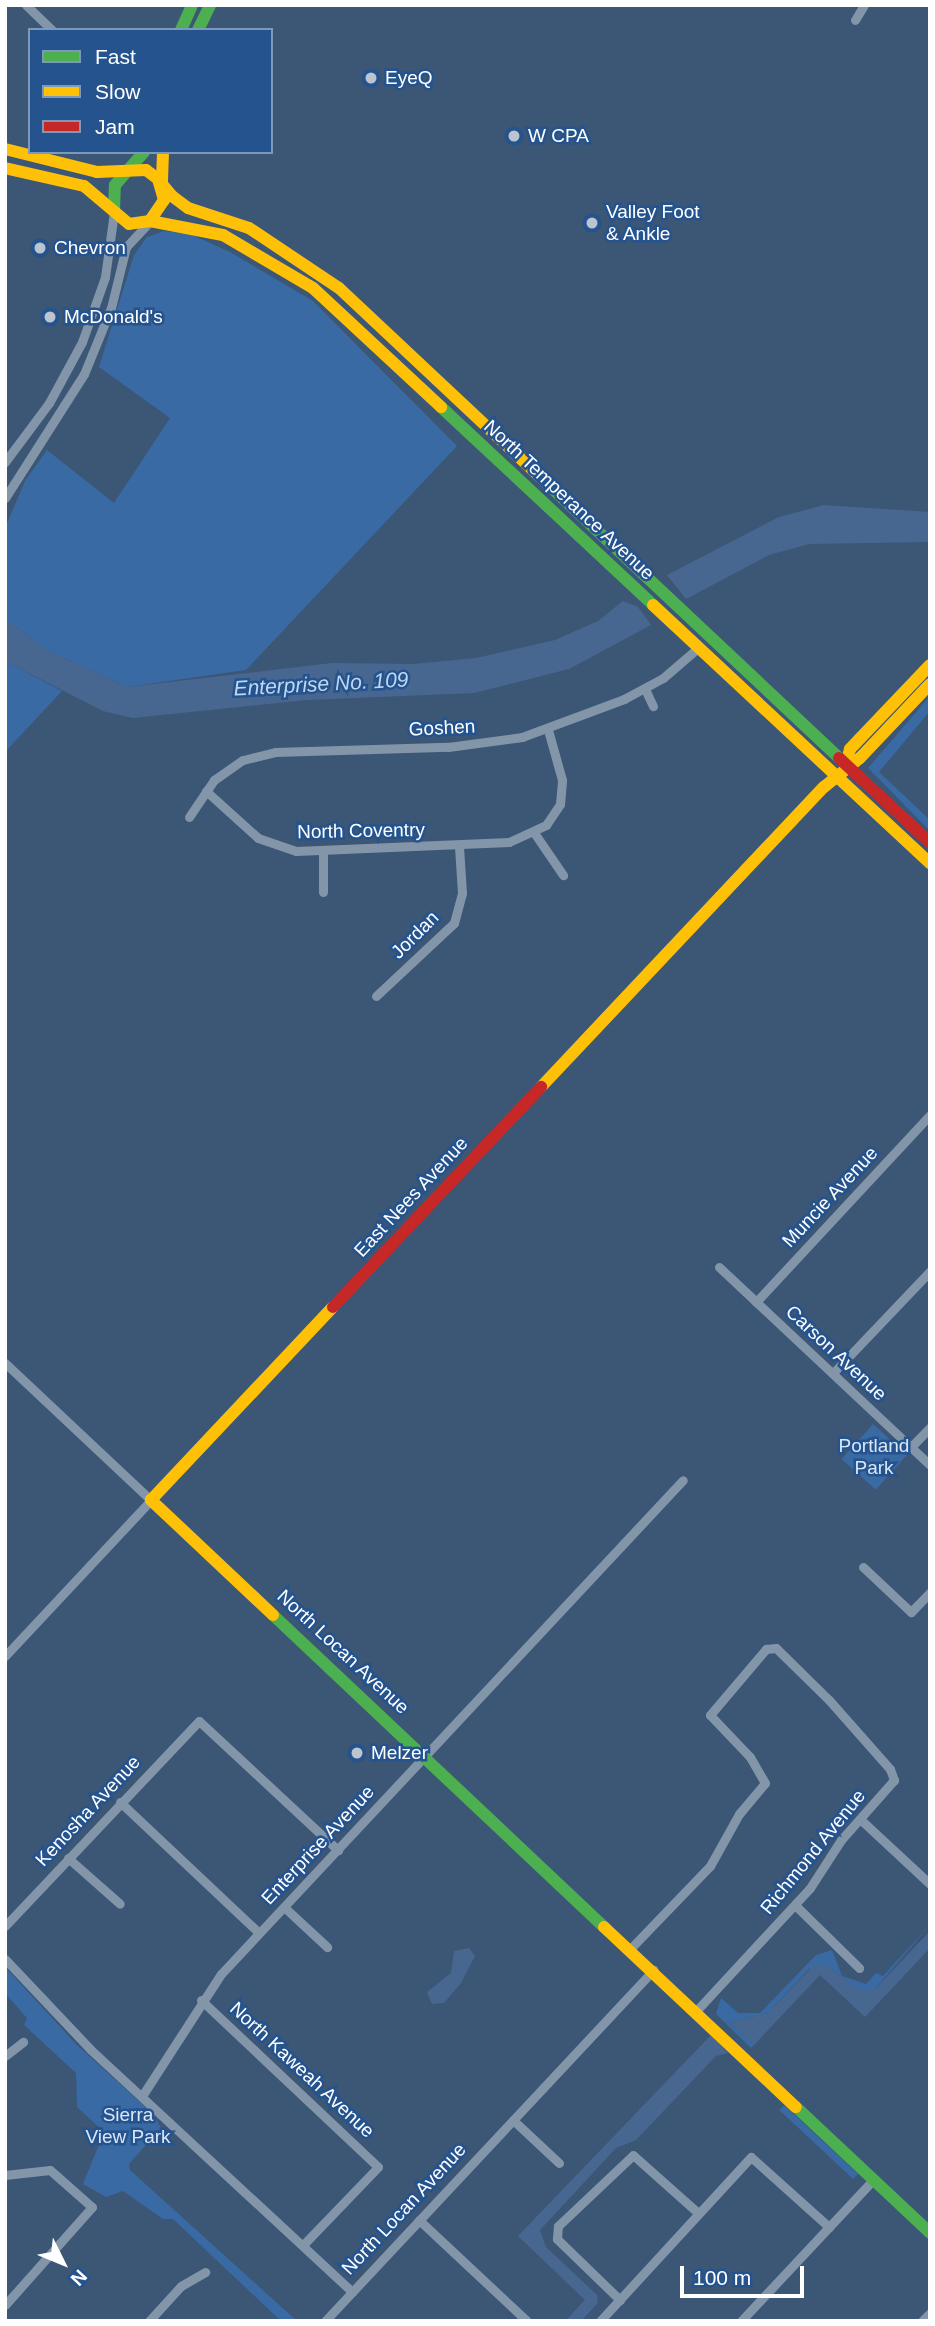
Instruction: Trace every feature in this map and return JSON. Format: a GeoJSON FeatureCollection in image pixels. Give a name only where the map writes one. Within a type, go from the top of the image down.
{"type":"FeatureCollection","features":[{"type":"Feature","properties":{"kind":"main road"},"geometry":{"type":"LineString","coordinates":[[182,28],[192,5]]}},
{"type":"Feature","properties":{"kind":"main road"},"geometry":{"type":"LineString","coordinates":[[199,28],[210,5]]}},
{"type":"Feature","properties":{"kind":"main road"},"geometry":{"type":"LineString","coordinates":[[5,149],[97,172],[129,169],[149,172],[162,184]]}},
{"type":"Feature","properties":{"kind":"main road"},"geometry":{"type":"LineString","coordinates":[[114,212],[114,189],[142,154]]}},
{"type":"Feature","properties":{"kind":"main road"},"geometry":{"type":"LineString","coordinates":[[5,168],[84,186],[129,224],[150,221],[163,205],[163,154]]}},
{"type":"Feature","properties":{"kind":"main road","name":"North Temperance Avenue"},"geometry":{"type":"LineString","coordinates":[[162,184],[188,208],[236,222],[309,265],[400,345],[930,844]]}},
{"type":"Feature","properties":{"kind":"main road","name":"North Temperance Avenue"},"geometry":{"type":"LineString","coordinates":[[150,221],[187,223],[223,235],[313,288],[930,863]]}},
{"type":"Feature","properties":{"kind":"main road"},"geometry":{"type":"LineString","coordinates":[[313,288],[340,302],[388,344],[400,345]]}},
{"type":"Feature","properties":{"kind":"main road","name":"East Nees Avenue"},"geometry":{"type":"LineString","coordinates":[[846,765],[850,749],[930,665]]}},
{"type":"Feature","properties":{"kind":"main road","name":"East Nees Avenue"},"geometry":{"type":"LineString","coordinates":[[151,1500],[835,776],[846,765],[860,758],[930,684]]}},
{"type":"Feature","properties":{"kind":"main road","name":"North Locan Avenue"},"geometry":{"type":"LineString","coordinates":[[151,1500],[631,1948],[930,2233]]}},
{"type":"Feature","properties":{"kind":"street"},"geometry":{"type":"LineString","coordinates":[[26,5],[50,28]]}},
{"type":"Feature","properties":{"kind":"street"},"geometry":{"type":"LineString","coordinates":[[855,20],[864,5]]}},
{"type":"Feature","properties":{"kind":"street"},"geometry":{"type":"LineString","coordinates":[[5,462],[49,403],[82,342],[105,276],[114,212]]}},
{"type":"Feature","properties":{"kind":"street"},"geometry":{"type":"LineString","coordinates":[[5,498],[84,374],[109,315],[126,247],[150,221]]}},
{"type":"Feature","properties":{"kind":"street","name":"Goshen"},"geometry":{"type":"LineString","coordinates":[[189,817],[206,791],[228,769],[275,752],[448,747],[548,730],[645,689],[699,647]]}},
{"type":"Feature","properties":{"kind":"street"},"geometry":{"type":"LineString","coordinates":[[645,689],[653,706]]}},
{"type":"Feature","properties":{"kind":"street"},"geometry":{"type":"LineString","coordinates":[[548,730],[563,790],[554,815],[535,834],[563,875]]}},
{"type":"Feature","properties":{"kind":"street","name":"North Coventry"},"geometry":{"type":"LineString","coordinates":[[206,791],[269,844],[323,850],[459,847],[535,834]]}},
{"type":"Feature","properties":{"kind":"street","name":"Jordan"},"geometry":{"type":"LineString","coordinates":[[376,996],[454,923],[462,893],[459,847]]}},
{"type":"Feature","properties":{"kind":"street"},"geometry":{"type":"LineString","coordinates":[[323,850],[323,892]]}},
{"type":"Feature","properties":{"kind":"street","name":"Muncie Avenue"},"geometry":{"type":"LineString","coordinates":[[756,1303],[930,1115]]}},
{"type":"Feature","properties":{"kind":"street","name":"Carson Avenue"},"geometry":{"type":"LineString","coordinates":[[719,1267],[930,1465]]}},
{"type":"Feature","properties":{"kind":"street"},"geometry":{"type":"LineString","coordinates":[[833,1373],[930,1270]]}},
{"type":"Feature","properties":{"kind":"street","name":"North Locan Avenue"},"geometry":{"type":"LineString","coordinates":[[5,1363],[151,1500]]}},
{"type":"Feature","properties":{"kind":"street"},"geometry":{"type":"LineString","coordinates":[[911,1447],[930,1426]]}},
{"type":"Feature","properties":{"kind":"street","name":"Enterprise Avenue"},"geometry":{"type":"LineString","coordinates":[[142,2096],[201,2000],[259,1933],[683,1480]]}},
{"type":"Feature","properties":{"kind":"street","name":"East Nees Avenue"},"geometry":{"type":"LineString","coordinates":[[5,1656],[151,1500]]}},
{"type":"Feature","properties":{"kind":"street"},"geometry":{"type":"LineString","coordinates":[[863,1567],[911,1612],[930,1592]]}},
{"type":"Feature","properties":{"kind":"street","name":"Richmond Avenue"},"geometry":{"type":"LineString","coordinates":[[631,1948],[710,1866],[739,1814],[765,1783],[750,1757],[710,1715],[771,1647],[829,1700],[893,1775],[891,1786],[859,1819],[795,1905],[696,2011]]}},
{"type":"Feature","properties":{"kind":"street","name":"Kenosha Avenue"},"geometry":{"type":"LineString","coordinates":[[5,1926],[199,1721],[338,1850]]}},
{"type":"Feature","properties":{"kind":"street"},"geometry":{"type":"LineString","coordinates":[[120,1802],[259,1933]]}},
{"type":"Feature","properties":{"kind":"street"},"geometry":{"type":"LineString","coordinates":[[859,1819],[930,1884]]}},
{"type":"Feature","properties":{"kind":"street"},"geometry":{"type":"LineString","coordinates":[[68,1858],[120,1904]]}},
{"type":"Feature","properties":{"kind":"street"},"geometry":{"type":"LineString","coordinates":[[795,1905],[859,1968]]}},
{"type":"Feature","properties":{"kind":"street"},"geometry":{"type":"LineString","coordinates":[[284,1907],[327,1947]]}},
{"type":"Feature","properties":{"kind":"street"},"geometry":{"type":"LineString","coordinates":[[5,1959],[142,2096],[352,2292]]}},
{"type":"Feature","properties":{"kind":"street","name":"North Locan Avenue"},"geometry":{"type":"LineString","coordinates":[[330,2319],[352,2292],[654,1970]]}},
{"type":"Feature","properties":{"kind":"street","name":"North Kaweah Avenue"},"geometry":{"type":"LineString","coordinates":[[201,2000],[378,2166],[303,2245]]}},
{"type":"Feature","properties":{"kind":"street"},"geometry":{"type":"LineString","coordinates":[[5,2056],[23,2042]]}},
{"type":"Feature","properties":{"kind":"street"},"geometry":{"type":"LineString","coordinates":[[513,2120],[559,2163]]}},
{"type":"Feature","properties":{"kind":"street"},"geometry":{"type":"LineString","coordinates":[[620,2300],[557,2239],[558,2226],[633,2155],[698,2213]]}},
{"type":"Feature","properties":{"kind":"street"},"geometry":{"type":"LineString","coordinates":[[600,2321],[751,2157],[829,2227]]}},
{"type":"Feature","properties":{"kind":"street"},"geometry":{"type":"LineString","coordinates":[[5,2175],[50,2170],[92,2207],[5,2305]]}},
{"type":"Feature","properties":{"kind":"street"},"geometry":{"type":"LineString","coordinates":[[741,2321],[873,2179]]}},
{"type":"Feature","properties":{"kind":"street"},"geometry":{"type":"LineString","coordinates":[[419,2220],[527,2321]]}},
{"type":"Feature","properties":{"kind":"street"},"geometry":{"type":"LineString","coordinates":[[149,2321],[181,2286],[205,2272]]}},
{"type":"Feature","properties":{"kind":"green space"},"geometry":{"type":"Polygon","coordinates":[[[164,231],[190,234],[230,252],[313,301],[457,446],[246,670],[127,687],[48,651],[5,619],[5,528],[25,481],[47,450],[114,503],[170,418],[99,367],[134,255],[147,237],[164,231]]]}},
{"type":"Feature","properties":{"kind":"green space"},"geometry":{"type":"Polygon","coordinates":[[[5,661],[62,691],[5,752],[5,661]]]}},
{"type":"Feature","properties":{"kind":"green space"},"geometry":{"type":"Polygon","coordinates":[[[930,696],[930,711],[879,772],[930,820],[930,831],[868,768],[930,696]]]}},
{"type":"Feature","properties":{"kind":"green space","name":"Portland Park"},"geometry":{"type":"Polygon","coordinates":[[[873,1424],[907,1455],[876,1490],[842,1459],[873,1424]]]}},
{"type":"Feature","properties":{"kind":"green space"},"geometry":{"type":"Polygon","coordinates":[[[930,1925],[875,1989],[857,1989],[828,1966],[809,1969],[768,2013],[730,2022],[754,2045],[751,2048],[716,2014],[721,1998],[738,2013],[760,2013],[816,1955],[832,1950],[842,1976],[866,1984],[876,1973],[883,1976],[930,1925]]]}},
{"type":"Feature","properties":{"kind":"green space","name":"Sierra View Park"},"geometry":{"type":"Polygon","coordinates":[[[5,1967],[77,2045],[153,2114],[161,2128],[129,2164],[130,2170],[297,2321],[281,2321],[173,2219],[163,2219],[123,2191],[106,2197],[83,2184],[104,2132],[77,2107],[76,2073],[24,2025],[27,2018],[5,1993],[5,1967]]]}},
{"type":"Feature","properties":{"kind":"green space"},"geometry":{"type":"Polygon","coordinates":[[[784,2105],[858,2174],[853,2179],[779,2110],[784,2105]]]}},
{"type":"Feature","properties":{"kind":"water"},"geometry":{"type":"Polygon","coordinates":[[[824,505],[930,512],[930,542],[809,544],[769,555],[686,599],[667,575],[779,517],[824,505]]]}},
{"type":"Feature","properties":{"kind":"water","name":"Enterprise No. 109"},"geometry":{"type":"Polygon","coordinates":[[[623,601],[638,607],[651,625],[569,669],[474,693],[307,700],[133,718],[103,711],[5,661],[5,619],[48,651],[127,687],[332,663],[413,664],[476,658],[555,640],[598,621],[623,601]]]}},
{"type":"Feature","properties":{"kind":"water"},"geometry":{"type":"Polygon","coordinates":[[[930,1931],[930,1948],[865,2017],[820,1975],[754,2045],[730,2022],[768,2013],[815,1964],[828,1966],[857,1989],[875,1989],[930,1931]]]}},
{"type":"Feature","properties":{"kind":"water"},"geometry":{"type":"Polygon","coordinates":[[[469,1948],[475,1956],[461,1983],[444,2003],[432,2004],[427,1992],[451,1973],[454,1951],[469,1948]]]}},
{"type":"Feature","properties":{"kind":"water"},"geometry":{"type":"Polygon","coordinates":[[[711,2035],[728,2053],[716,2056],[636,2140],[616,2148],[540,2230],[546,2247],[597,2295],[598,2303],[581,2321],[565,2321],[585,2300],[518,2236],[711,2035]]]}},
{"type":"Feature","properties":{"kind":"traffic: fast"},"geometry":{"type":"LineString","coordinates":[[182,28],[192,5]]}},
{"type":"Feature","properties":{"kind":"traffic: fast"},"geometry":{"type":"LineString","coordinates":[[199,28],[210,5]]}},
{"type":"Feature","properties":{"kind":"traffic: fast"},"geometry":{"type":"LineString","coordinates":[[114,211],[115,185],[142,154]]}},
{"type":"Feature","properties":{"kind":"traffic: fast"},"geometry":{"type":"LineString","coordinates":[[441,407],[653,605]]}},
{"type":"Feature","properties":{"kind":"traffic: fast"},"geometry":{"type":"LineString","coordinates":[[539,476],[839,758]]}},
{"type":"Feature","properties":{"kind":"traffic: fast"},"geometry":{"type":"LineString","coordinates":[[273,1615],[604,1927]]}},
{"type":"Feature","properties":{"kind":"traffic: fast"},"geometry":{"type":"LineString","coordinates":[[796,2107],[930,2233]]}},
{"type":"Feature","properties":{"kind":"traffic: slow"},"geometry":{"type":"LineString","coordinates":[[5,149],[97,172],[146,170],[158,179],[164,200],[150,221],[129,224],[84,186],[5,168]]}},
{"type":"Feature","properties":{"kind":"traffic: slow"},"geometry":{"type":"LineString","coordinates":[[163,154],[162,184],[172,196],[188,208],[249,228],[339,288],[539,476]]}},
{"type":"Feature","properties":{"kind":"traffic: slow"},"geometry":{"type":"LineString","coordinates":[[150,221],[223,235],[313,288],[441,407]]}},
{"type":"Feature","properties":{"kind":"traffic: slow"},"geometry":{"type":"LineString","coordinates":[[653,605],[930,863]]}},
{"type":"Feature","properties":{"kind":"traffic: slow"},"geometry":{"type":"LineString","coordinates":[[846,765],[850,749],[930,665]]}},
{"type":"Feature","properties":{"kind":"traffic: slow"},"geometry":{"type":"LineString","coordinates":[[541,1087],[824,787],[860,758],[930,684]]}},
{"type":"Feature","properties":{"kind":"traffic: slow"},"geometry":{"type":"LineString","coordinates":[[273,1615],[151,1500],[333,1307]]}},
{"type":"Feature","properties":{"kind":"traffic: slow"},"geometry":{"type":"LineString","coordinates":[[604,1927],[796,2107]]}},
{"type":"Feature","properties":{"kind":"traffic: jam"},"geometry":{"type":"LineString","coordinates":[[839,758],[930,843]]}},
{"type":"Feature","properties":{"kind":"traffic: jam"},"geometry":{"type":"LineString","coordinates":[[333,1307],[541,1087]]}},
{"type":"Feature","properties":{"kind":"place","name":"EyeQ"},"geometry":{"type":"Point","coordinates":[371,78]}},
{"type":"Feature","properties":{"kind":"place","name":"W CPA"},"geometry":{"type":"Point","coordinates":[514,136]}},
{"type":"Feature","properties":{"kind":"place","name":"Valley Foot & Ankle"},"geometry":{"type":"Point","coordinates":[592,223]}},
{"type":"Feature","properties":{"kind":"place","name":"Chevron"},"geometry":{"type":"Point","coordinates":[40,248]}},
{"type":"Feature","properties":{"kind":"place","name":"McDonald's"},"geometry":{"type":"Point","coordinates":[50,317]}},
{"type":"Feature","properties":{"kind":"place","name":"Melzer"},"geometry":{"type":"Point","coordinates":[357,1753]}}]}
